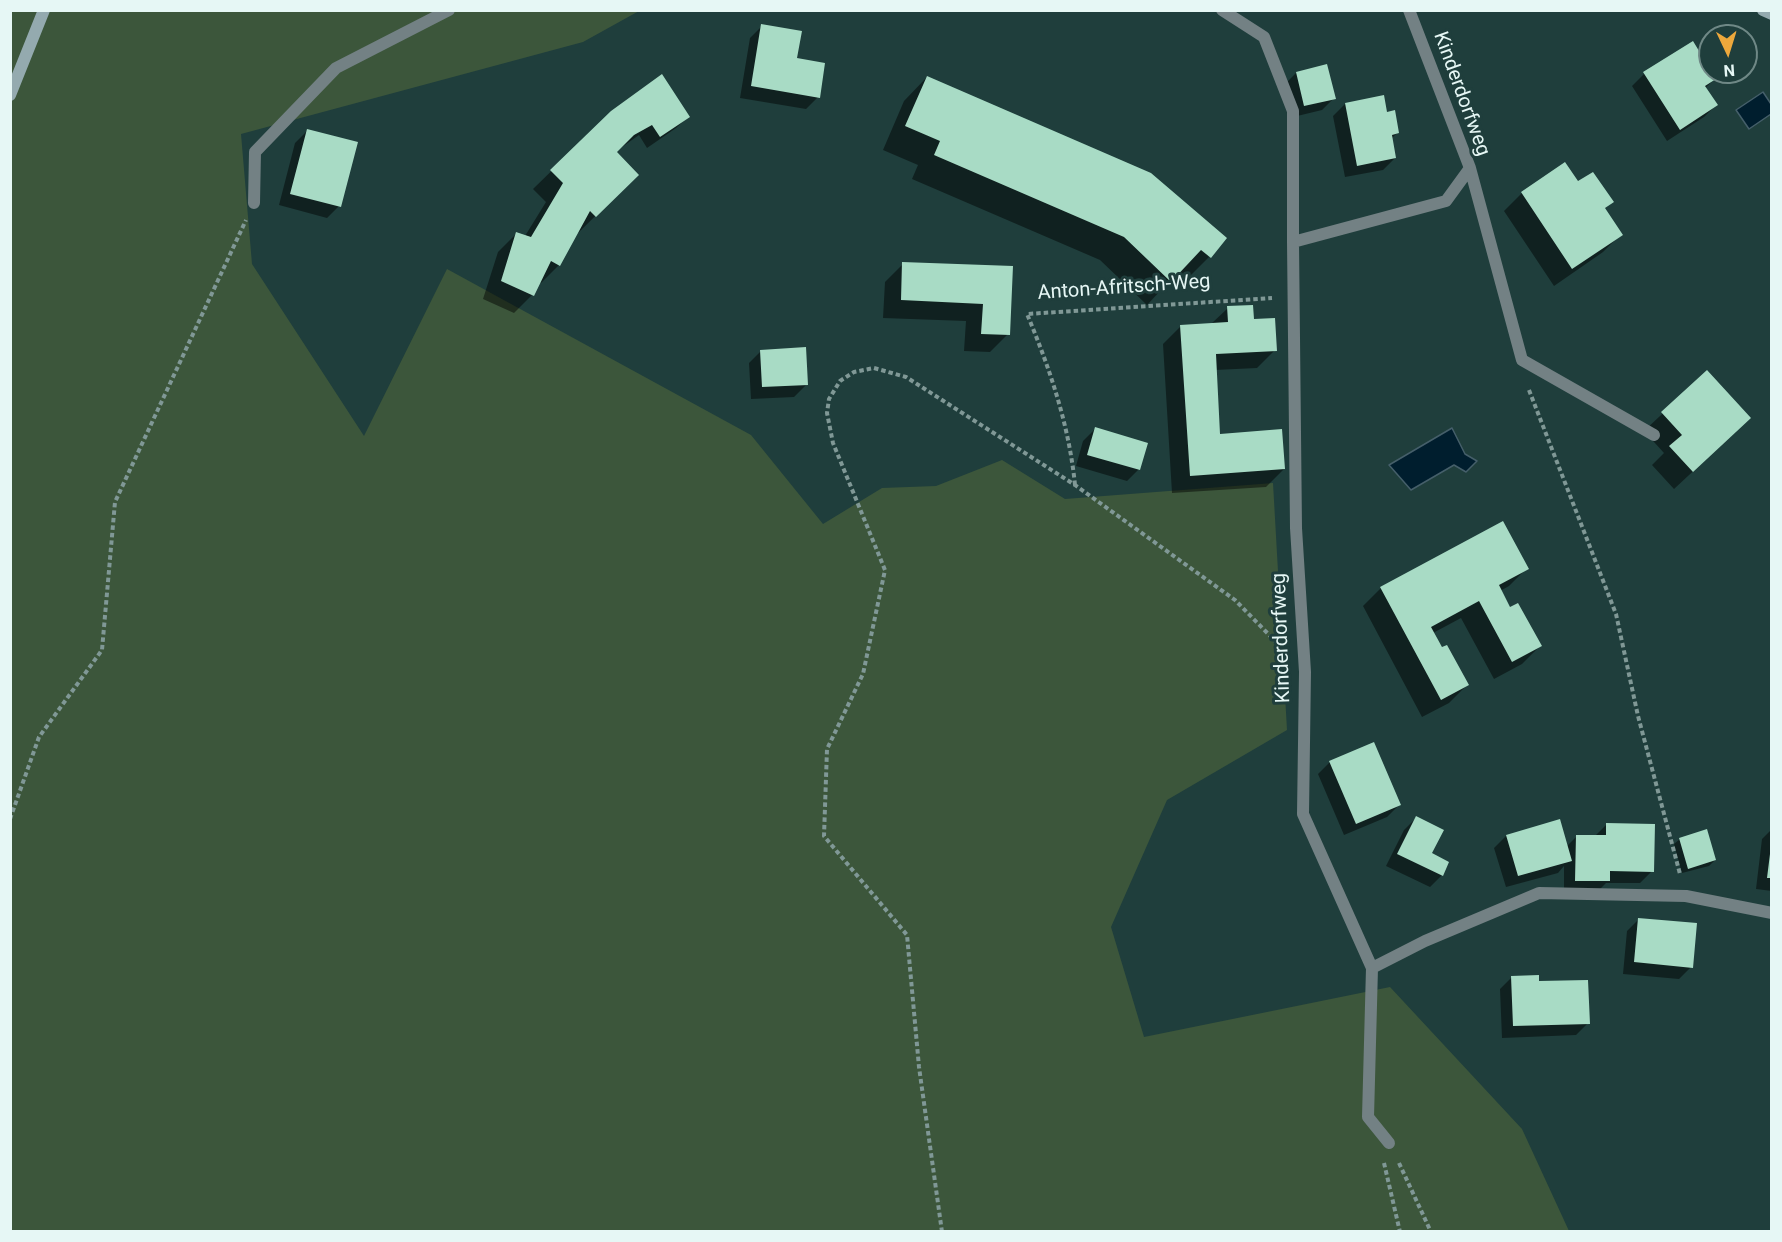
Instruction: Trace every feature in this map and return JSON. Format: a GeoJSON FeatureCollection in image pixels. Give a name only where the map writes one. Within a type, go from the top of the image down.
{"type":"FeatureCollection","features":[{"type":"Feature","properties":{"kind":"street"},"geometry":{"type":"LineString","coordinates":[[10,95],[44,10]]}},
{"type":"Feature","properties":{"kind":"street"},"geometry":{"type":"LineString","coordinates":[[254,203],[255,152],[336,68],[449,10]]}},
{"type":"Feature","properties":{"kind":"street"},"geometry":{"type":"LineString","coordinates":[[1222,10],[1264,37],[1293,111],[1293,243]]}},
{"type":"Feature","properties":{"kind":"street","name":"Kinderdorfweg"},"geometry":{"type":"LineString","coordinates":[[1372,968],[1304,814],[1305,672],[1296,528],[1293,243],[1446,201],[1470,168],[1409,10]]}},
{"type":"Feature","properties":{"kind":"street"},"geometry":{"type":"LineString","coordinates":[[1763,10],[1772,14]]}},
{"type":"Feature","properties":{"kind":"street"},"geometry":{"type":"LineString","coordinates":[[1470,168],[1522,360],[1654,435]]}},
{"type":"Feature","properties":{"kind":"street"},"geometry":{"type":"LineString","coordinates":[[1389,1143],[1368,1117],[1372,968],[1425,941],[1539,892],[1686,896],[1772,913]]}},
{"type":"Feature","properties":{"kind":"path"},"geometry":{"type":"LineString","coordinates":[[10,819],[39,737],[102,650],[115,502],[254,203]]}},
{"type":"Feature","properties":{"kind":"path","name":"Anton-Afritsch-Weg"},"geometry":{"type":"LineString","coordinates":[[1075,485],[1072,452],[1049,366],[1027,314],[1294,297]]}},
{"type":"Feature","properties":{"kind":"path"},"geometry":{"type":"LineString","coordinates":[[1522,360],[1526,381],[1616,614],[1638,716],[1686,896]]}},
{"type":"Feature","properties":{"kind":"path"},"geometry":{"type":"LineString","coordinates":[[942,1232],[919,1067],[907,935],[824,836],[827,749],[863,674],[885,570],[833,443],[827,413],[829,399],[840,381],[854,372],[874,368],[906,377],[1075,485],[1235,600],[1305,672]]}},
{"type":"Feature","properties":{"kind":"path"},"geometry":{"type":"LineString","coordinates":[[1389,1143],[1431,1232]]}},
{"type":"Feature","properties":{"kind":"path"},"geometry":{"type":"LineString","coordinates":[[1383,1161],[1400,1232]]}},
{"type":"Feature","properties":{"kind":"green space"},"geometry":{"type":"Polygon","coordinates":[[[10,11],[639,11],[583,42],[241,134],[252,264],[364,436],[447,269],[751,435],[823,524],[882,488],[936,486],[1002,460],[1065,499],[1273,483],[1287,730],[1167,800],[1111,927],[1144,1037],[1390,987],[1522,1129],[1569,1231],[11,1231],[10,11]]]}},
{"type":"Feature","properties":{"kind":"water"},"geometry":{"type":"Polygon","coordinates":[[[1763,92],[1771,104],[1771,114],[1749,129],[1736,110],[1763,92]]]}},
{"type":"Feature","properties":{"kind":"water"},"geometry":{"type":"Polygon","coordinates":[[[1452,428],[1465,454],[1477,461],[1466,472],[1454,465],[1411,490],[1389,465],[1452,428]]]}},
{"type":"Feature","properties":{"kind":"building"},"geometry":{"type":"Polygon","coordinates":[[[761,24],[802,31],[797,58],[825,63],[820,98],[751,86],[761,24]]]}},
{"type":"Feature","properties":{"kind":"building"},"geometry":{"type":"Polygon","coordinates":[[[1693,41],[1698,49],[1698,84],[1708,84],[1705,86],[1718,105],[1680,130],[1643,72],[1693,41]]]}},
{"type":"Feature","properties":{"kind":"building"},"geometry":{"type":"Polygon","coordinates":[[[1327,64],[1336,99],[1304,106],[1296,72],[1327,64]]]}},
{"type":"Feature","properties":{"kind":"building"},"geometry":{"type":"Polygon","coordinates":[[[662,74],[690,117],[660,137],[652,125],[634,135],[617,152],[639,175],[596,217],[590,211],[560,266],[551,261],[534,296],[501,281],[516,232],[531,237],[563,183],[550,170],[611,111],[662,74]]]}},
{"type":"Feature","properties":{"kind":"building"},"geometry":{"type":"Polygon","coordinates":[[[927,76],[1151,173],[1227,238],[1211,258],[1201,250],[1171,282],[1124,237],[934,155],[940,141],[905,126],[927,76]]]}},
{"type":"Feature","properties":{"kind":"building"},"geometry":{"type":"Polygon","coordinates":[[[1384,95],[1387,112],[1395,110],[1399,133],[1392,135],[1396,158],[1357,166],[1345,103],[1384,95]]]}},
{"type":"Feature","properties":{"kind":"building"},"geometry":{"type":"Polygon","coordinates":[[[307,129],[358,142],[341,207],[290,194],[307,129]]]}},
{"type":"Feature","properties":{"kind":"building"},"geometry":{"type":"Polygon","coordinates":[[[1565,162],[1578,181],[1593,172],[1614,202],[1605,208],[1623,235],[1572,269],[1521,192],[1565,162]]]}},
{"type":"Feature","properties":{"kind":"building"},"geometry":{"type":"Polygon","coordinates":[[[902,262],[1013,266],[1010,335],[981,334],[983,304],[901,300],[902,262]]]}},
{"type":"Feature","properties":{"kind":"building"},"geometry":{"type":"Polygon","coordinates":[[[1253,305],[1254,319],[1275,318],[1277,351],[1216,354],[1220,434],[1282,429],[1285,469],[1190,476],[1180,325],[1228,322],[1227,306],[1253,305]]]}},
{"type":"Feature","properties":{"kind":"building"},"geometry":{"type":"Polygon","coordinates":[[[806,347],[808,385],[762,387],[760,350],[806,347]]]}},
{"type":"Feature","properties":{"kind":"building"},"geometry":{"type":"Polygon","coordinates":[[[1707,370],[1751,418],[1693,472],[1669,446],[1682,435],[1661,412],[1707,370]]]}},
{"type":"Feature","properties":{"kind":"building"},"geometry":{"type":"Polygon","coordinates":[[[1095,427],[1148,443],[1140,470],[1087,455],[1095,427]]]}},
{"type":"Feature","properties":{"kind":"building"},"geometry":{"type":"Polygon","coordinates":[[[1503,521],[1529,569],[1499,585],[1510,607],[1518,603],[1542,646],[1512,662],[1479,601],[1431,627],[1442,647],[1447,645],[1469,685],[1441,700],[1380,587],[1503,521]]]}},
{"type":"Feature","properties":{"kind":"building"},"geometry":{"type":"Polygon","coordinates":[[[1374,742],[1401,805],[1356,824],[1329,761],[1374,742]]]}},
{"type":"Feature","properties":{"kind":"building"},"geometry":{"type":"Polygon","coordinates":[[[1416,816],[1444,830],[1432,853],[1449,862],[1443,876],[1397,854],[1416,816]]]}},
{"type":"Feature","properties":{"kind":"building"},"geometry":{"type":"Polygon","coordinates":[[[1560,819],[1572,861],[1518,876],[1506,835],[1560,819]]]}},
{"type":"Feature","properties":{"kind":"building"},"geometry":{"type":"Polygon","coordinates":[[[1606,823],[1655,824],[1654,872],[1610,871],[1610,881],[1575,881],[1576,835],[1606,835],[1606,823]]]}},
{"type":"Feature","properties":{"kind":"building"},"geometry":{"type":"Polygon","coordinates":[[[1707,829],[1716,860],[1688,869],[1679,838],[1707,829]]]}},
{"type":"Feature","properties":{"kind":"building"},"geometry":{"type":"Polygon","coordinates":[[[1770,854],[1772,854],[1772,878],[1767,878],[1770,854]]]}},
{"type":"Feature","properties":{"kind":"building"},"geometry":{"type":"Polygon","coordinates":[[[1638,918],[1697,923],[1693,968],[1634,962],[1638,918]]]}},
{"type":"Feature","properties":{"kind":"building"},"geometry":{"type":"Polygon","coordinates":[[[1539,975],[1539,981],[1588,980],[1590,1024],[1513,1026],[1511,976],[1539,975]]]}}]}
